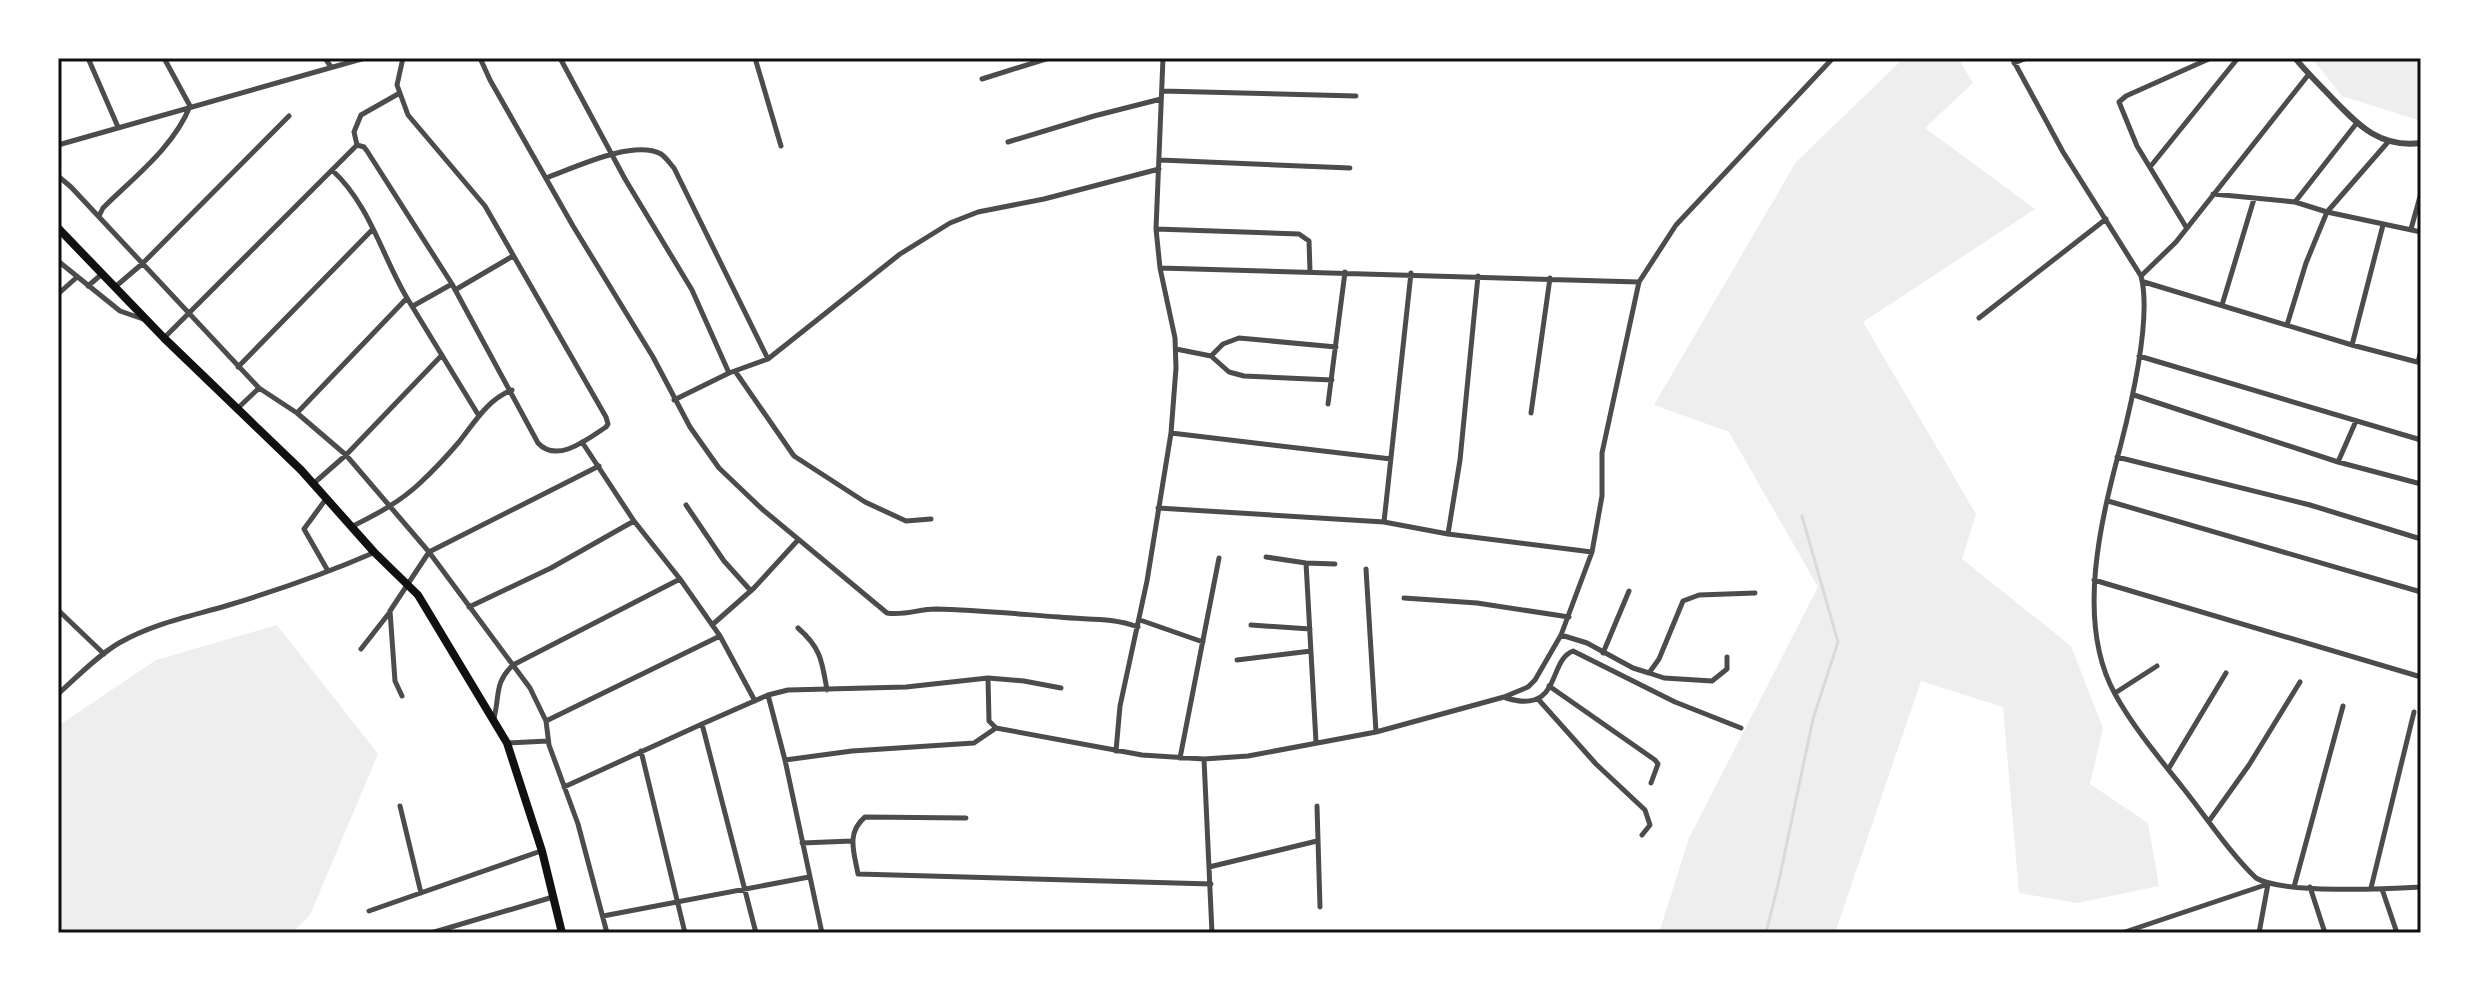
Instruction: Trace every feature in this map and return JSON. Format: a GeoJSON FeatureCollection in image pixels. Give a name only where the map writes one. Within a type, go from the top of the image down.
{"type":"FeatureCollection","features":[{"type":"Feature","properties":{"kind":"main road"},"geometry":{"type":"LineString","coordinates":[[58,228],[147,321],[313,484],[374,552],[418,595],[507,743],[542,851],[562,933]]}},
{"type":"Feature","properties":{"kind":"street"},"geometry":{"type":"LineString","coordinates":[[88,58],[118,127]]}},
{"type":"Feature","properties":{"kind":"street"},"geometry":{"type":"LineString","coordinates":[[164,58],[190,106]]}},
{"type":"Feature","properties":{"kind":"street"},"geometry":{"type":"LineString","coordinates":[[325,58],[331,67]]}},
{"type":"Feature","properties":{"kind":"street"},"geometry":{"type":"LineString","coordinates":[[58,145],[365,58]]}},
{"type":"Feature","properties":{"kind":"street"},"geometry":{"type":"LineString","coordinates":[[357,145],[367,151],[454,287],[543,449],[553,452],[582,442],[608,424],[485,206],[408,115],[397,85],[403,58]]}},
{"type":"Feature","properties":{"kind":"street"},"geometry":{"type":"LineString","coordinates":[[480,58],[546,178],[653,357],[674,400],[719,468],[798,540],[887,613],[903,614],[932,609],[1106,618],[1203,642]]}},
{"type":"Feature","properties":{"kind":"street"},"geometry":{"type":"LineString","coordinates":[[560,58],[614,153],[625,179],[692,290],[732,372],[794,456],[865,502],[906,521],[931,519]]}},
{"type":"Feature","properties":{"kind":"street"},"geometry":{"type":"LineString","coordinates":[[755,58],[781,146]]}},
{"type":"Feature","properties":{"kind":"street"},"geometry":{"type":"LineString","coordinates":[[982,79],[1049,58]]}},
{"type":"Feature","properties":{"kind":"street"},"geometry":{"type":"LineString","coordinates":[[1116,751],[1122,696],[1139,624],[1171,433],[1176,349],[1160,268],[1156,229],[1163,58]]}},
{"type":"Feature","properties":{"kind":"street"},"geometry":{"type":"LineString","coordinates":[[988,678],[989,721],[996,728],[1116,751],[1204,759],[1276,752],[1376,732],[1504,697],[1528,687],[1561,635],[1592,552],[1602,496],[1602,453],[1639,282],[1676,225],[1833,58]]}},
{"type":"Feature","properties":{"kind":"street"},"geometry":{"type":"LineString","coordinates":[[2027,58],[2013,61],[2063,152],[2142,279],[2144,293],[2134,395],[2117,457],[2094,580],[2097,642],[2105,672],[2115,693],[2168,769],[2251,874],[2268,884],[2294,887],[2421,887]]}},
{"type":"Feature","properties":{"kind":"street"},"geometry":{"type":"LineString","coordinates":[[2186,227],[2132,134],[2119,102],[2211,58]]}},
{"type":"Feature","properties":{"kind":"street"},"geometry":{"type":"LineString","coordinates":[[2150,167],[2238,58]]}},
{"type":"Feature","properties":{"kind":"street"},"geometry":{"type":"LineString","coordinates":[[2295,58],[2356,124],[2388,142],[2421,143]]}},
{"type":"Feature","properties":{"kind":"street"},"geometry":{"type":"LineString","coordinates":[[2142,279],[2176,242],[2309,74]]}},
{"type":"Feature","properties":{"kind":"street"},"geometry":{"type":"LineString","coordinates":[[1162,91],[1356,96]]}},
{"type":"Feature","properties":{"kind":"street"},"geometry":{"type":"LineString","coordinates":[[357,145],[354,132],[361,115],[399,94]]}},
{"type":"Feature","properties":{"kind":"street"},"geometry":{"type":"LineString","coordinates":[[1008,142],[1161,99]]}},
{"type":"Feature","properties":{"kind":"street"},"geometry":{"type":"LineString","coordinates":[[99,216],[103,208],[172,137],[190,106]]}},
{"type":"Feature","properties":{"kind":"street"},"geometry":{"type":"LineString","coordinates":[[115,287],[142,264],[289,116]]}},
{"type":"Feature","properties":{"kind":"street"},"geometry":{"type":"LineString","coordinates":[[2295,202],[2356,124]]}},
{"type":"Feature","properties":{"kind":"street"},"geometry":{"type":"LineString","coordinates":[[2287,325],[2306,263],[2327,212],[2388,142]]}},
{"type":"Feature","properties":{"kind":"street"},"geometry":{"type":"LineString","coordinates":[[164,338],[357,145]]}},
{"type":"Feature","properties":{"kind":"street"},"geometry":{"type":"LineString","coordinates":[[546,178],[614,153],[647,150],[661,154],[667,159],[768,359]]}},
{"type":"Feature","properties":{"kind":"street"},"geometry":{"type":"LineString","coordinates":[[1160,160],[1350,168]]}},
{"type":"Feature","properties":{"kind":"street"},"geometry":{"type":"LineString","coordinates":[[674,400],[732,372],[768,359],[900,254],[950,223],[978,212],[1044,199],[1159,169]]}},
{"type":"Feature","properties":{"kind":"street"},"geometry":{"type":"LineString","coordinates":[[332,170],[356,197],[386,251],[407,298],[479,416]]}},
{"type":"Feature","properties":{"kind":"street"},"geometry":{"type":"LineString","coordinates":[[58,176],[259,388],[297,413],[346,455],[429,552],[513,665],[538,701],[546,721],[548,741],[586,850],[607,933]]}},
{"type":"Feature","properties":{"kind":"street"},"geometry":{"type":"LineString","coordinates":[[2411,229],[2421,193]]}},
{"type":"Feature","properties":{"kind":"street"},"geometry":{"type":"LineString","coordinates":[[2212,194],[2295,202],[2421,232]]}},
{"type":"Feature","properties":{"kind":"street"},"geometry":{"type":"LineString","coordinates":[[2222,305],[2254,199]]}},
{"type":"Feature","properties":{"kind":"street"},"geometry":{"type":"LineString","coordinates":[[1979,318],[2106,219]]}},
{"type":"Feature","properties":{"kind":"street"},"geometry":{"type":"LineString","coordinates":[[2352,345],[2383,225]]}},
{"type":"Feature","properties":{"kind":"street"},"geometry":{"type":"LineString","coordinates":[[1156,229],[1299,234],[1309,241],[1310,271]]}},
{"type":"Feature","properties":{"kind":"street"},"geometry":{"type":"LineString","coordinates":[[238,367],[372,230]]}},
{"type":"Feature","properties":{"kind":"street"},"geometry":{"type":"LineString","coordinates":[[413,306],[513,256]]}},
{"type":"Feature","properties":{"kind":"street"},"geometry":{"type":"LineString","coordinates":[[58,261],[120,311],[147,321]]}},
{"type":"Feature","properties":{"kind":"street"},"geometry":{"type":"LineString","coordinates":[[1160,268],[1639,282]]}},
{"type":"Feature","properties":{"kind":"street"},"geometry":{"type":"LineString","coordinates":[[1328,404],[1345,272]]}},
{"type":"Feature","properties":{"kind":"street"},"geometry":{"type":"LineString","coordinates":[[1384,522],[1411,273]]}},
{"type":"Feature","properties":{"kind":"street"},"geometry":{"type":"LineString","coordinates":[[88,286],[102,274]]}},
{"type":"Feature","properties":{"kind":"street"},"geometry":{"type":"LineString","coordinates":[[1448,534],[1460,460],[1478,276]]}},
{"type":"Feature","properties":{"kind":"street"},"geometry":{"type":"LineString","coordinates":[[58,294],[76,278]]}},
{"type":"Feature","properties":{"kind":"street"},"geometry":{"type":"LineString","coordinates":[[1531,413],[1550,278]]}},
{"type":"Feature","properties":{"kind":"street"},"geometry":{"type":"LineString","coordinates":[[2142,279],[2352,345],[2419,362],[2421,350]]}},
{"type":"Feature","properties":{"kind":"street"},"geometry":{"type":"LineString","coordinates":[[297,413],[407,298]]}},
{"type":"Feature","properties":{"kind":"street"},"geometry":{"type":"LineString","coordinates":[[1211,356],[1223,344],[1239,338],[1336,347]]}},
{"type":"Feature","properties":{"kind":"street"},"geometry":{"type":"LineString","coordinates":[[1176,349],[1211,356],[1229,372],[1244,376],[1332,380]]}},
{"type":"Feature","properties":{"kind":"street"},"geometry":{"type":"LineString","coordinates":[[313,484],[346,455],[442,355]]}},
{"type":"Feature","properties":{"kind":"street"},"geometry":{"type":"LineString","coordinates":[[2139,356],[2421,440]]}},
{"type":"Feature","properties":{"kind":"street"},"geometry":{"type":"LineString","coordinates":[[237,409],[259,388]]}},
{"type":"Feature","properties":{"kind":"street"},"geometry":{"type":"LineString","coordinates":[[352,527],[389,508],[420,483],[453,449],[490,403],[512,390]]}},
{"type":"Feature","properties":{"kind":"street"},"geometry":{"type":"LineString","coordinates":[[2134,395],[2338,462],[2421,484]]}},
{"type":"Feature","properties":{"kind":"street"},"geometry":{"type":"LineString","coordinates":[[2338,462],[2356,421]]}},
{"type":"Feature","properties":{"kind":"street"},"geometry":{"type":"LineString","coordinates":[[1171,433],[1391,459]]}},
{"type":"Feature","properties":{"kind":"street"},"geometry":{"type":"LineString","coordinates":[[582,442],[634,521],[720,636],[755,701]]}},
{"type":"Feature","properties":{"kind":"street"},"geometry":{"type":"LineString","coordinates":[[2117,457],[2310,505],[2421,539]]}},
{"type":"Feature","properties":{"kind":"street"},"geometry":{"type":"LineString","coordinates":[[361,649],[409,586],[429,552],[599,466]]}},
{"type":"Feature","properties":{"kind":"street"},"geometry":{"type":"LineString","coordinates":[[326,498],[304,529],[328,571]]}},
{"type":"Feature","properties":{"kind":"street"},"geometry":{"type":"LineString","coordinates":[[2108,501],[2421,592]]}},
{"type":"Feature","properties":{"kind":"street"},"geometry":{"type":"LineString","coordinates":[[686,505],[724,561],[751,591]]}},
{"type":"Feature","properties":{"kind":"street"},"geometry":{"type":"LineString","coordinates":[[1158,508],[1384,522],[1448,534],[1592,552]]}},
{"type":"Feature","properties":{"kind":"street"},"geometry":{"type":"LineString","coordinates":[[469,607],[551,568],[634,521]]}},
{"type":"Feature","properties":{"kind":"street"},"geometry":{"type":"LineString","coordinates":[[712,625],[751,591],[798,540]]}},
{"type":"Feature","properties":{"kind":"street"},"geometry":{"type":"LineString","coordinates":[[58,694],[104,654],[162,623],[231,605],[374,552]]}},
{"type":"Feature","properties":{"kind":"street"},"geometry":{"type":"LineString","coordinates":[[1266,557],[1335,564]]}},
{"type":"Feature","properties":{"kind":"street"},"geometry":{"type":"LineString","coordinates":[[1180,758],[1219,558]]}},
{"type":"Feature","properties":{"kind":"street"},"geometry":{"type":"LineString","coordinates":[[1306,563],[1316,742]]}},
{"type":"Feature","properties":{"kind":"street"},"geometry":{"type":"LineString","coordinates":[[1366,569],[1376,732]]}},
{"type":"Feature","properties":{"kind":"street"},"geometry":{"type":"LineString","coordinates":[[494,719],[498,683],[513,665],[680,579]]}},
{"type":"Feature","properties":{"kind":"street"},"geometry":{"type":"LineString","coordinates":[[2094,580],[2421,677]]}},
{"type":"Feature","properties":{"kind":"street"},"geometry":{"type":"LineString","coordinates":[[1603,653],[1629,591]]}},
{"type":"Feature","properties":{"kind":"street"},"geometry":{"type":"LineString","coordinates":[[1649,673],[1659,659],[1683,601],[1699,595],[1755,593]]}},
{"type":"Feature","properties":{"kind":"street"},"geometry":{"type":"LineString","coordinates":[[1404,598],[1477,603],[1569,617]]}},
{"type":"Feature","properties":{"kind":"street"},"geometry":{"type":"LineString","coordinates":[[58,610],[104,654]]}},
{"type":"Feature","properties":{"kind":"street"},"geometry":{"type":"LineString","coordinates":[[390,611],[395,681],[402,696]]}},
{"type":"Feature","properties":{"kind":"street"},"geometry":{"type":"LineString","coordinates":[[1251,625],[1310,629]]}},
{"type":"Feature","properties":{"kind":"street"},"geometry":{"type":"LineString","coordinates":[[798,628],[813,641],[822,658],[827,690]]}},
{"type":"Feature","properties":{"kind":"street"},"geometry":{"type":"LineString","coordinates":[[1561,635],[1587,643],[1603,653],[1664,678],[1712,681],[1727,669],[1727,657]]}},
{"type":"Feature","properties":{"kind":"street"},"geometry":{"type":"LineString","coordinates":[[546,721],[720,636]]}},
{"type":"Feature","properties":{"kind":"street"},"geometry":{"type":"LineString","coordinates":[[1237,660],[1311,651]]}},
{"type":"Feature","properties":{"kind":"street"},"geometry":{"type":"LineString","coordinates":[[1504,697],[1525,701],[1538,699],[1549,686],[1565,655],[1573,651],[1675,702],[1741,728]]}},
{"type":"Feature","properties":{"kind":"street"},"geometry":{"type":"LineString","coordinates":[[2115,693],[2157,666]]}},
{"type":"Feature","properties":{"kind":"street"},"geometry":{"type":"LineString","coordinates":[[2168,769],[2226,673]]}},
{"type":"Feature","properties":{"kind":"street"},"geometry":{"type":"LineString","coordinates":[[564,787],[768,695],[788,690],[906,687],[988,678],[1061,688]]}},
{"type":"Feature","properties":{"kind":"street"},"geometry":{"type":"LineString","coordinates":[[2209,821],[2249,765],[2300,682]]}},
{"type":"Feature","properties":{"kind":"street"},"geometry":{"type":"LineString","coordinates":[[1549,686],[1655,760],[1657,770],[1651,783]]}},
{"type":"Feature","properties":{"kind":"street"},"geometry":{"type":"LineString","coordinates":[[768,695],[822,933]]}},
{"type":"Feature","properties":{"kind":"street"},"geometry":{"type":"LineString","coordinates":[[1538,699],[1596,764],[1645,810],[1650,825],[1642,835]]}},
{"type":"Feature","properties":{"kind":"street"},"geometry":{"type":"LineString","coordinates":[[2294,887],[2343,706]]}},
{"type":"Feature","properties":{"kind":"street"},"geometry":{"type":"LineString","coordinates":[[2371,888],[2414,712]]}},
{"type":"Feature","properties":{"kind":"street"},"geometry":{"type":"LineString","coordinates":[[702,724],[756,933]]}},
{"type":"Feature","properties":{"kind":"street"},"geometry":{"type":"LineString","coordinates":[[785,760],[852,751],[974,743],[996,728]]}},
{"type":"Feature","properties":{"kind":"street"},"geometry":{"type":"LineString","coordinates":[[507,743],[548,741]]}},
{"type":"Feature","properties":{"kind":"street"},"geometry":{"type":"LineString","coordinates":[[641,751],[685,933]]}},
{"type":"Feature","properties":{"kind":"street"},"geometry":{"type":"LineString","coordinates":[[1204,759],[1212,933]]}},
{"type":"Feature","properties":{"kind":"street"},"geometry":{"type":"LineString","coordinates":[[400,806],[421,893]]}},
{"type":"Feature","properties":{"kind":"street"},"geometry":{"type":"LineString","coordinates":[[1317,806],[1320,907]]}},
{"type":"Feature","properties":{"kind":"street"},"geometry":{"type":"LineString","coordinates":[[966,818],[865,817],[855,825],[852,841],[858,874],[1211,884]]}},
{"type":"Feature","properties":{"kind":"street"},"geometry":{"type":"LineString","coordinates":[[802,843],[852,841]]}},
{"type":"Feature","properties":{"kind":"street"},"geometry":{"type":"LineString","coordinates":[[1209,867],[1317,841]]}},
{"type":"Feature","properties":{"kind":"street"},"geometry":{"type":"LineString","coordinates":[[369,911],[542,851]]}},
{"type":"Feature","properties":{"kind":"street"},"geometry":{"type":"LineString","coordinates":[[603,916],[809,877]]}},
{"type":"Feature","properties":{"kind":"street"},"geometry":{"type":"LineString","coordinates":[[2122,933],[2268,884]]}},
{"type":"Feature","properties":{"kind":"street"},"geometry":{"type":"LineString","coordinates":[[2259,933],[2268,884]]}},
{"type":"Feature","properties":{"kind":"street"},"geometry":{"type":"LineString","coordinates":[[2310,887],[2325,933]]}},
{"type":"Feature","properties":{"kind":"street"},"geometry":{"type":"LineString","coordinates":[[2382,889],[2397,933]]}},
{"type":"Feature","properties":{"kind":"street"},"geometry":{"type":"LineString","coordinates":[[431,933],[554,896]]}},
{"type":"Feature","properties":{"kind":"shaded area"},"geometry":{"type":"Polygon","coordinates":[[[1904,58],[1958,58],[1973,83],[1925,128],[2035,209],[1863,322],[1976,514],[1962,559],[2071,646],[2103,728],[2090,784],[2148,823],[2159,886],[2077,903],[2019,893],[2003,707],[1921,681],[1835,933],[1659,933],[1689,838],[1818,587],[1729,432],[1654,405],[1796,162],[1904,58]]]}},
{"type":"Feature","properties":{"kind":"shaded area"},"geometry":{"type":"Polygon","coordinates":[[[2312,58],[2421,58],[2421,121],[2342,96],[2312,58]]]}},
{"type":"Feature","properties":{"kind":"shaded area"},"geometry":{"type":"Polygon","coordinates":[[[277,625],[378,754],[310,915],[292,933],[58,933],[58,726],[156,660],[277,625]]]}},
{"type":"Feature","properties":{"kind":"waterway"},"geometry":{"type":"LineString","coordinates":[[1766,933],[1813,719],[1838,642],[1802,516]]}}]}
